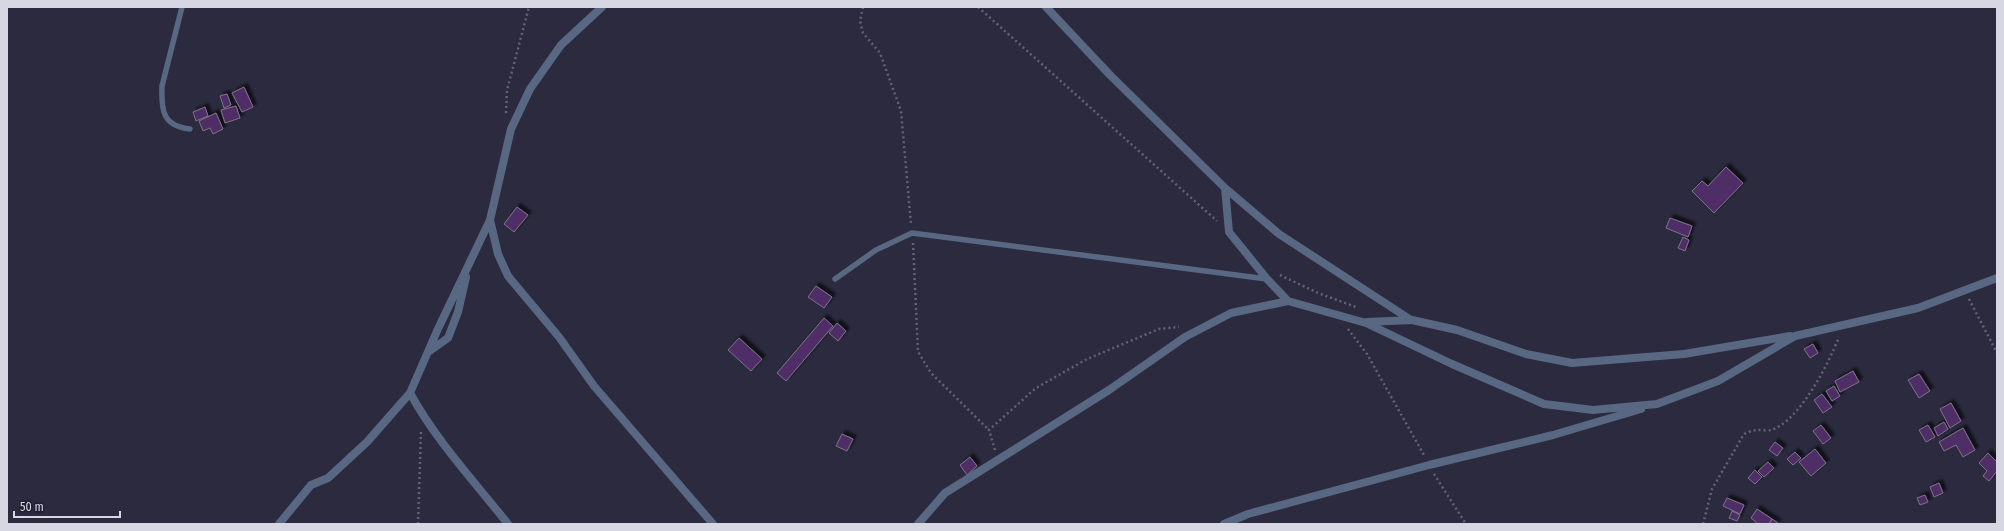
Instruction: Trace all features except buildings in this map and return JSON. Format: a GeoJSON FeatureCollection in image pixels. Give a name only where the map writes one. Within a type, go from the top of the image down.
{"type":"FeatureCollection","features":[{"type":"Feature","properties":{"kind":"street"},"geometry":{"type":"LineString","coordinates":[[279,524],[311,485],[328,478],[356,452],[410,393],[470,260],[490,220],[511,129],[530,89],[561,45],[602,7]]}},
{"type":"Feature","properties":{"kind":"street"},"geometry":{"type":"LineString","coordinates":[[1046,7],[1110,76],[1225,188],[1279,234],[1412,320]]}},
{"type":"Feature","properties":{"kind":"street"},"geometry":{"type":"LineString","coordinates":[[1225,188],[1229,232],[1267,279],[1288,301]]}},
{"type":"Feature","properties":{"kind":"street"},"geometry":{"type":"LineString","coordinates":[[490,220],[498,254],[508,276],[559,337],[594,386],[713,524]]}},
{"type":"Feature","properties":{"kind":"street"},"geometry":{"type":"LineString","coordinates":[[428,353],[448,338],[458,312],[470,260]]}},
{"type":"Feature","properties":{"kind":"street"},"geometry":{"type":"LineString","coordinates":[[1366,323],[1412,320],[1457,330],[1526,354],[1572,363],[1684,354],[1795,336],[1918,308],[1997,278]]}},
{"type":"Feature","properties":{"kind":"street"},"geometry":{"type":"LineString","coordinates":[[918,524],[945,493],[1109,390],[1185,337],[1230,313],[1288,301],[1366,323],[1452,364],[1544,404],[1593,410],[1657,404]]}},
{"type":"Feature","properties":{"kind":"street"},"geometry":{"type":"LineString","coordinates":[[1224,524],[1248,514],[1429,465],[1553,435],[1657,404],[1718,381],[1795,336]]}},
{"type":"Feature","properties":{"kind":"street"},"geometry":{"type":"LineString","coordinates":[[410,393],[422,414],[452,457],[508,524]]}},
{"type":"Feature","properties":{"kind":"lane"},"geometry":{"type":"LineString","coordinates":[[182,7],[162,86],[162,99],[166,119],[178,128],[190,129]]}},
{"type":"Feature","properties":{"kind":"lane"},"geometry":{"type":"LineString","coordinates":[[835,279],[876,250],[912,234],[1267,279]]}},
{"type":"Feature","properties":{"kind":"path"},"geometry":{"type":"LineString","coordinates":[[505,120],[507,90],[529,7]]}},
{"type":"Feature","properties":{"kind":"path"},"geometry":{"type":"LineString","coordinates":[[978,7],[1229,232]]}},
{"type":"Feature","properties":{"kind":"path"},"geometry":{"type":"LineString","coordinates":[[1276,273],[1318,293],[1362,310]]}},
{"type":"Feature","properties":{"kind":"path"},"geometry":{"type":"LineString","coordinates":[[1964,290],[1997,353]]}},
{"type":"Feature","properties":{"kind":"path"},"geometry":{"type":"LineString","coordinates":[[1336,314],[1367,354],[1429,465],[1466,524]]}},
{"type":"Feature","properties":{"kind":"path"},"geometry":{"type":"LineString","coordinates":[[1703,524],[1712,489],[1744,434],[1756,429],[1770,430],[1784,422],[1805,402],[1833,354],[1844,324]]}},
{"type":"Feature","properties":{"kind":"path"},"geometry":{"type":"LineString","coordinates":[[998,461],[989,430],[1036,388],[1087,359],[1159,329],[1181,327]]}},
{"type":"Feature","properties":{"kind":"path"},"geometry":{"type":"LineString","coordinates":[[418,524],[422,414]]}}]}
